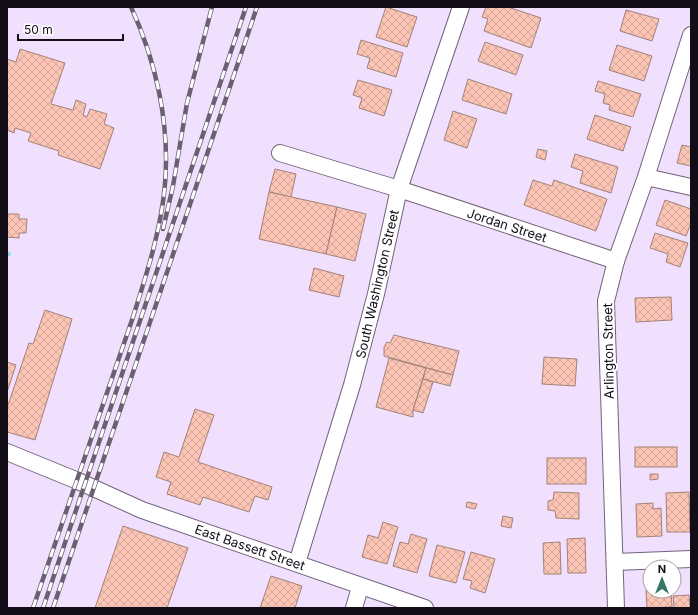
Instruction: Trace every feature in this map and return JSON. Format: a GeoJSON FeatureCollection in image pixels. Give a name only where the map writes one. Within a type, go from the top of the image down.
{"type":"FeatureCollection","features":[{"type":"Feature","properties":{"kind":"street","name":"South Washington Street"},"geometry":{"type":"LineString","coordinates":[[297,563],[352,386],[376,294],[399,189],[461,7]]}},
{"type":"Feature","properties":{"kind":"street","name":"Arlington Street"},"geometry":{"type":"LineString","coordinates":[[616,608],[606,301],[616,261],[646,177],[691,35]]}},
{"type":"Feature","properties":{"kind":"street","name":"Jordan Street"},"geometry":{"type":"LineString","coordinates":[[280,153],[399,189],[616,261]]}},
{"type":"Feature","properties":{"kind":"street"},"geometry":{"type":"LineString","coordinates":[[646,177],[691,187]]}},
{"type":"Feature","properties":{"kind":"street","name":"East Bassett Street"},"geometry":{"type":"LineString","coordinates":[[7,452],[78,481],[142,510],[297,563],[360,587],[425,608]]}},
{"type":"Feature","properties":{"kind":"street"},"geometry":{"type":"LineString","coordinates":[[615,562],[691,559]]}},
{"type":"Feature","properties":{"kind":"street"},"geometry":{"type":"LineString","coordinates":[[354,608],[360,587]]}},
{"type":"Feature","properties":{"kind":"building"},"geometry":{"type":"Polygon","coordinates":[[[386,7],[417,17],[407,47],[376,37],[386,7]]]}},
{"type":"Feature","properties":{"kind":"building"},"geometry":{"type":"Polygon","coordinates":[[[486,7],[508,7],[541,18],[531,48],[484,31],[488,19],[482,17],[486,7]]]}},
{"type":"Feature","properties":{"kind":"building"},"geometry":{"type":"Polygon","coordinates":[[[626,10],[659,19],[652,41],[620,31],[626,10]]]}},
{"type":"Feature","properties":{"kind":"building"},"geometry":{"type":"Polygon","coordinates":[[[361,40],[403,53],[396,77],[367,68],[370,58],[357,54],[361,40]]]}},
{"type":"Feature","properties":{"kind":"building"},"geometry":{"type":"Polygon","coordinates":[[[485,42],[523,55],[516,75],[478,61],[485,42]]]}},
{"type":"Feature","properties":{"kind":"building"},"geometry":{"type":"Polygon","coordinates":[[[617,45],[652,56],[644,81],[609,70],[617,45]]]}},
{"type":"Feature","properties":{"kind":"building"},"geometry":{"type":"Polygon","coordinates":[[[20,49],[65,63],[51,104],[73,110],[76,100],[86,104],[83,115],[87,117],[90,109],[107,114],[104,124],[114,128],[100,169],[58,155],[59,151],[28,141],[31,133],[15,128],[14,133],[7,130],[7,59],[16,62],[20,49]]]}},
{"type":"Feature","properties":{"kind":"building"},"geometry":{"type":"Polygon","coordinates":[[[468,79],[512,94],[506,114],[462,100],[468,79]]]}},
{"type":"Feature","properties":{"kind":"building"},"geometry":{"type":"Polygon","coordinates":[[[358,80],[392,90],[384,116],[359,108],[362,98],[353,95],[358,80]]]}},
{"type":"Feature","properties":{"kind":"building"},"geometry":{"type":"Polygon","coordinates":[[[598,81],[641,94],[633,117],[609,110],[610,105],[603,103],[605,94],[595,91],[598,81]]]}},
{"type":"Feature","properties":{"kind":"building"},"geometry":{"type":"Polygon","coordinates":[[[453,111],[477,119],[467,148],[444,140],[453,111]]]}},
{"type":"Feature","properties":{"kind":"building"},"geometry":{"type":"Polygon","coordinates":[[[595,115],[631,127],[623,151],[587,139],[595,115]]]}},
{"type":"Feature","properties":{"kind":"building"},"geometry":{"type":"Polygon","coordinates":[[[682,145],[691,147],[691,166],[677,163],[682,145]]]}},
{"type":"Feature","properties":{"kind":"building"},"geometry":{"type":"Polygon","coordinates":[[[538,149],[547,151],[545,160],[536,157],[538,149]]]}},
{"type":"Feature","properties":{"kind":"building"},"geometry":{"type":"Polygon","coordinates":[[[575,154],[618,167],[611,193],[580,183],[583,171],[571,167],[575,154]]]}},
{"type":"Feature","properties":{"kind":"building"},"geometry":{"type":"Polygon","coordinates":[[[275,169],[296,174],[291,197],[269,192],[275,169]]]}},
{"type":"Feature","properties":{"kind":"building"},"geometry":{"type":"Polygon","coordinates":[[[533,180],[552,186],[554,180],[607,199],[596,231],[524,205],[533,180]]]}},
{"type":"Feature","properties":{"kind":"building"},"geometry":{"type":"Polygon","coordinates":[[[269,192],[337,207],[326,254],[259,239],[269,192]]]}},
{"type":"Feature","properties":{"kind":"building"},"geometry":{"type":"Polygon","coordinates":[[[665,200],[691,209],[691,223],[686,236],[656,225],[665,200]]]}},
{"type":"Feature","properties":{"kind":"building"},"geometry":{"type":"Polygon","coordinates":[[[337,207],[366,214],[355,261],[326,254],[337,207]]]}},
{"type":"Feature","properties":{"kind":"building"},"geometry":{"type":"Polygon","coordinates":[[[7,214],[19,214],[19,219],[27,219],[26,233],[19,233],[19,238],[7,237],[7,214]]]}},
{"type":"Feature","properties":{"kind":"building"},"geometry":{"type":"Polygon","coordinates":[[[655,233],[688,243],[680,267],[666,262],[668,254],[650,248],[655,233]]]}},
{"type":"Feature","properties":{"kind":"building"},"geometry":{"type":"Polygon","coordinates":[[[314,268],[344,276],[339,297],[309,290],[314,268]]]}},
{"type":"Feature","properties":{"kind":"building"},"geometry":{"type":"Polygon","coordinates":[[[671,297],[672,320],[636,322],[635,298],[671,297]]]}},
{"type":"Feature","properties":{"kind":"building"},"geometry":{"type":"Polygon","coordinates":[[[45,310],[72,319],[35,440],[7,432],[7,408],[29,343],[33,344],[45,310]]]}},
{"type":"Feature","properties":{"kind":"building"},"geometry":{"type":"Polygon","coordinates":[[[394,335],[459,351],[453,375],[384,356],[384,347],[387,342],[390,343],[394,335]]]}},
{"type":"Feature","properties":{"kind":"building"},"geometry":{"type":"Polygon","coordinates":[[[544,357],[577,359],[575,386],[542,384],[544,357]]]}},
{"type":"Feature","properties":{"kind":"building"},"geometry":{"type":"Polygon","coordinates":[[[389,358],[426,368],[413,410],[413,417],[376,407],[389,358]]]}},
{"type":"Feature","properties":{"kind":"building"},"geometry":{"type":"Polygon","coordinates":[[[7,362],[16,365],[7,392],[7,362]]]}},
{"type":"Feature","properties":{"kind":"building"},"geometry":{"type":"Polygon","coordinates":[[[426,368],[453,375],[450,386],[423,379],[426,368]]]}},
{"type":"Feature","properties":{"kind":"building"},"geometry":{"type":"Polygon","coordinates":[[[423,379],[433,382],[423,413],[413,410],[423,379]]]}},
{"type":"Feature","properties":{"kind":"building"},"geometry":{"type":"Polygon","coordinates":[[[195,409],[214,415],[198,462],[272,487],[268,500],[255,496],[249,512],[203,497],[200,505],[167,494],[171,482],[156,477],[164,452],[179,457],[195,409]]]}},
{"type":"Feature","properties":{"kind":"building"},"geometry":{"type":"Polygon","coordinates":[[[635,447],[677,447],[677,467],[635,467],[635,447]]]}},
{"type":"Feature","properties":{"kind":"building"},"geometry":{"type":"Polygon","coordinates":[[[547,458],[586,458],[586,484],[547,484],[547,458]]]}},
{"type":"Feature","properties":{"kind":"building"},"geometry":{"type":"Polygon","coordinates":[[[650,474],[658,474],[658,479],[650,480],[650,474]]]}},
{"type":"Feature","properties":{"kind":"building"},"geometry":{"type":"Polygon","coordinates":[[[554,492],[579,493],[579,519],[556,518],[555,511],[548,510],[548,501],[553,500],[554,492]]]}},
{"type":"Feature","properties":{"kind":"building"},"geometry":{"type":"Polygon","coordinates":[[[689,492],[690,532],[667,532],[666,493],[689,492]]]}},
{"type":"Feature","properties":{"kind":"building"},"geometry":{"type":"Polygon","coordinates":[[[467,502],[477,504],[475,509],[466,507],[467,502]]]}},
{"type":"Feature","properties":{"kind":"building"},"geometry":{"type":"Polygon","coordinates":[[[653,503],[653,509],[661,508],[662,536],[637,537],[636,504],[653,503]]]}},
{"type":"Feature","properties":{"kind":"building"},"geometry":{"type":"Polygon","coordinates":[[[503,516],[513,518],[511,528],[501,526],[503,516]]]}},
{"type":"Feature","properties":{"kind":"building"},"geometry":{"type":"Polygon","coordinates":[[[383,522],[398,527],[387,564],[362,557],[368,535],[378,538],[383,522]]]}},
{"type":"Feature","properties":{"kind":"building"},"geometry":{"type":"Polygon","coordinates":[[[123,526],[188,548],[167,608],[95,608],[123,526]]]}},
{"type":"Feature","properties":{"kind":"building"},"geometry":{"type":"Polygon","coordinates":[[[411,534],[427,539],[417,573],[393,566],[400,542],[408,544],[411,534]]]}},
{"type":"Feature","properties":{"kind":"building"},"geometry":{"type":"Polygon","coordinates":[[[585,538],[586,573],[568,573],[567,539],[585,538]]]}},
{"type":"Feature","properties":{"kind":"building"},"geometry":{"type":"Polygon","coordinates":[[[560,542],[561,574],[544,574],[543,543],[560,542]]]}},
{"type":"Feature","properties":{"kind":"building"},"geometry":{"type":"Polygon","coordinates":[[[437,545],[465,552],[456,583],[429,576],[437,545]]]}},
{"type":"Feature","properties":{"kind":"building"},"geometry":{"type":"Polygon","coordinates":[[[471,552],[495,559],[485,593],[470,588],[472,581],[463,579],[471,552]]]}},
{"type":"Feature","properties":{"kind":"building"},"geometry":{"type":"Polygon","coordinates":[[[271,576],[302,586],[295,608],[260,608],[271,576]]]}},
{"type":"Feature","properties":{"kind":"building"},"geometry":{"type":"Polygon","coordinates":[[[682,595],[689,595],[690,608],[674,608],[673,599],[682,599],[682,595]]]}},
{"type":"Feature","properties":{"kind":"building"},"geometry":{"type":"Polygon","coordinates":[[[646,599],[672,599],[672,607],[647,608],[646,599]]]}},
{"type":"Feature","properties":{"kind":"railway"},"geometry":{"type":"LineString","coordinates":[[33,608],[132,320],[152,253],[163,202],[166,161],[163,116],[148,49],[131,7]]}},
{"type":"Feature","properties":{"kind":"railway"},"geometry":{"type":"LineString","coordinates":[[163,229],[173,186],[187,103],[212,7]]}},
{"type":"Feature","properties":{"kind":"railway"},"geometry":{"type":"LineString","coordinates":[[43,608],[246,7]]}},
{"type":"Feature","properties":{"kind":"railway"},"geometry":{"type":"LineString","coordinates":[[53,608],[257,7]]}}]}
